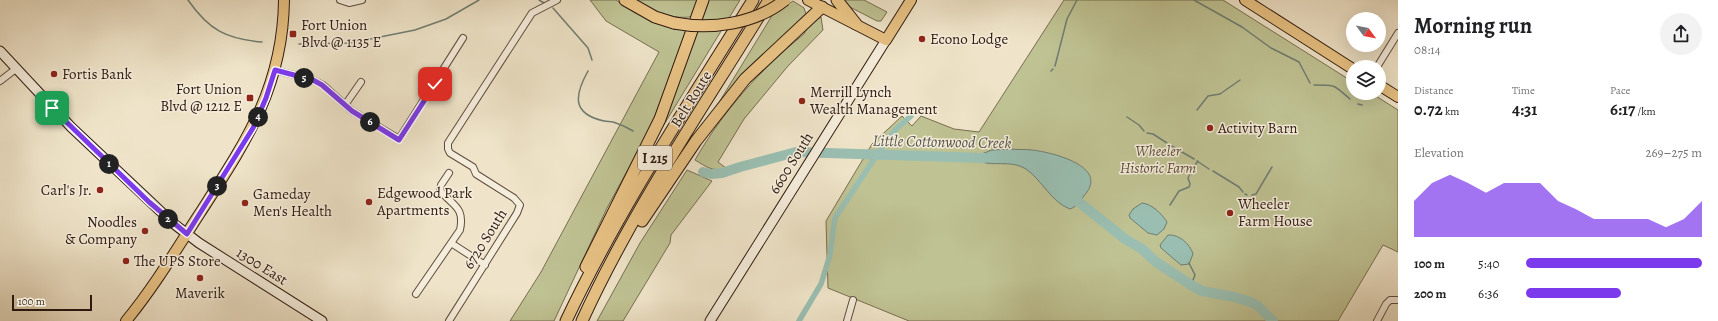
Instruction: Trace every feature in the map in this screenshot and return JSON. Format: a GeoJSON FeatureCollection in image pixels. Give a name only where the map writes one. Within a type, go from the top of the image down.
{"type":"FeatureCollection","features":[{"type":"Feature","properties":{"kind":"highway"},"geometry":{"type":"LineString","coordinates":[[625,0],[655,17],[674,23],[702,26],[728,24],[757,15],[785,0]]}},
{"type":"Feature","properties":{"kind":"highway"},"geometry":{"type":"LineString","coordinates":[[563,321],[595,247],[660,119],[703,0]]}},
{"type":"Feature","properties":{"kind":"highway","name":"Belt Route"},"geometry":{"type":"LineString","coordinates":[[566,321],[580,292],[633,195],[753,0]]}},
{"type":"Feature","properties":{"kind":"highway","name":"Belt Route"},"geometry":{"type":"LineString","coordinates":[[582,321],[604,276],[648,196],[770,0]]}},
{"type":"Feature","properties":{"kind":"highway"},"geometry":{"type":"LineString","coordinates":[[837,0],[856,24]]}},
{"type":"Feature","properties":{"kind":"highway"},"geometry":{"type":"LineString","coordinates":[[604,276],[696,141],[745,79],[822,7]]}},
{"type":"Feature","properties":{"kind":"main road"},"geometry":{"type":"LineString","coordinates":[[126,321],[154,286],[253,128],[266,98],[275,70],[282,35],[284,0]]}},
{"type":"Feature","properties":{"kind":"main road"},"geometry":{"type":"LineString","coordinates":[[808,0],[886,40]]}},
{"type":"Feature","properties":{"kind":"main road","name":"6600 South"},"geometry":{"type":"LineString","coordinates":[[710,321],[911,0]]}},
{"type":"Feature","properties":{"kind":"main road"},"geometry":{"type":"LineString","coordinates":[[1244,0],[1346,65]]}},
{"type":"Feature","properties":{"kind":"main road","name":"1300 East"},"geometry":{"type":"LineString","coordinates":[[0,51],[71,127],[149,202],[187,234],[311,318],[322,321]]}},
{"type":"Feature","properties":{"kind":"main road"},"geometry":{"type":"LineString","coordinates":[[1386,89],[1398,97]]}},
{"type":"Feature","properties":{"kind":"street"},"geometry":{"type":"LineString","coordinates":[[340,0],[348,3],[362,0]]}},
{"type":"Feature","properties":{"kind":"street","name":"6720 South"},"geometry":{"type":"LineString","coordinates":[[449,321],[517,213],[520,205],[514,198],[487,182],[476,174],[473,167],[450,152],[448,149],[448,143],[532,13],[557,0]]}},
{"type":"Feature","properties":{"kind":"street"},"geometry":{"type":"LineString","coordinates":[[1381,60],[1398,34]]}},
{"type":"Feature","properties":{"kind":"street"},"geometry":{"type":"LineString","coordinates":[[275,70],[313,80],[322,85],[352,111],[399,140],[464,38]]}},
{"type":"Feature","properties":{"kind":"street"},"geometry":{"type":"LineString","coordinates":[[0,81],[17,68]]}},
{"type":"Feature","properties":{"kind":"street"},"geometry":{"type":"LineString","coordinates":[[345,105],[361,82]]}},
{"type":"Feature","properties":{"kind":"street"},"geometry":{"type":"LineString","coordinates":[[416,294],[460,230],[460,212],[455,204],[440,190],[441,185],[449,173]]}},
{"type":"Feature","properties":{"kind":"street"},"geometry":{"type":"LineString","coordinates":[[451,243],[485,265]]}},
{"type":"Feature","properties":{"kind":"street"},"geometry":{"type":"LineString","coordinates":[[847,321],[853,300]]}},
{"type":"Feature","properties":{"kind":"street"},"geometry":{"type":"LineString","coordinates":[[1377,321],[1386,304],[1390,300],[1398,300]]}},
{"type":"Feature","properties":{"kind":"green space"},"geometry":{"type":"Polygon","coordinates":[[[590,0],[616,0],[651,21],[687,31],[650,129],[607,208],[554,321],[510,321],[541,272],[659,52],[606,21],[590,0]]]}},
{"type":"Feature","properties":{"kind":"green space"},"geometry":{"type":"Polygon","coordinates":[[[633,0],[700,0],[695,16],[679,17],[663,14],[633,0]]]}},
{"type":"Feature","properties":{"kind":"green space"},"geometry":{"type":"Polygon","coordinates":[[[707,0],[740,0],[657,136],[691,49],[707,0]]]}},
{"type":"Feature","properties":{"kind":"green space"},"geometry":{"type":"Polygon","coordinates":[[[841,0],[864,0],[887,12],[881,21],[877,21],[846,5],[841,0]]]}},
{"type":"Feature","properties":{"kind":"green space","name":"Wheeler Historic Farm"},"geometry":{"type":"Polygon","coordinates":[[[1064,0],[1223,0],[1346,78],[1346,100],[1382,100],[1398,110],[1398,252],[1383,245],[1338,321],[909,321],[828,288],[826,221],[872,144],[902,116],[912,126],[921,116],[954,129],[979,132],[1064,0]]]}},
{"type":"Feature","properties":{"kind":"green space"},"geometry":{"type":"Polygon","coordinates":[[[793,1],[804,8],[806,14],[804,20],[710,117],[773,14],[793,1]]]}},
{"type":"Feature","properties":{"kind":"green space"},"geometry":{"type":"Polygon","coordinates":[[[821,17],[823,30],[788,66],[744,119],[718,162],[726,168],[718,170],[714,169],[695,160],[730,108],[744,92],[772,62],[804,34],[811,24],[821,17]]]}},
{"type":"Feature","properties":{"kind":"green space"},"geometry":{"type":"Polygon","coordinates":[[[687,170],[712,181],[671,235],[670,243],[623,321],[597,321],[640,243],[687,170]]]}},
{"type":"Feature","properties":{"kind":"water"},"geometry":{"type":"Polygon","coordinates":[[[1010,149],[1040,151],[1062,157],[1083,167],[1089,174],[1091,183],[1087,192],[1073,208],[1070,209],[1057,201],[1026,169],[1016,165],[980,162],[971,158],[992,150],[1010,149]]]}},
{"type":"Feature","properties":{"kind":"water"},"geometry":{"type":"Polygon","coordinates":[[[1142,203],[1149,205],[1156,210],[1167,222],[1164,229],[1157,235],[1148,233],[1130,218],[1129,215],[1133,209],[1142,203]]]}},
{"type":"Feature","properties":{"kind":"water"},"geometry":{"type":"Polygon","coordinates":[[[1168,235],[1176,236],[1187,243],[1193,254],[1189,264],[1181,265],[1161,248],[1160,245],[1168,235]]]}},
{"type":"Feature","properties":{"kind":"waterway","name":"Little Cottonwood Creek"},"geometry":{"type":"LineString","coordinates":[[188,0],[203,19],[219,31],[249,41],[262,42]]}},
{"type":"Feature","properties":{"kind":"waterway","name":"Little Cottonwood Creek"},"geometry":{"type":"LineString","coordinates":[[299,44],[350,43],[415,30],[446,19],[479,0]]}},
{"type":"Feature","properties":{"kind":"waterway","name":"Little Cottonwood Creek"},"geometry":{"type":"LineString","coordinates":[[539,0],[546,4]]}},
{"type":"Feature","properties":{"kind":"waterway"},"geometry":{"type":"LineString","coordinates":[[1055,66],[1067,19],[1077,0]]}},
{"type":"Feature","properties":{"kind":"waterway"},"geometry":{"type":"LineString","coordinates":[[1194,0],[1242,27],[1271,48],[1299,62],[1310,83]]}},
{"type":"Feature","properties":{"kind":"waterway","name":"Little Cottonwood Creek"},"geometry":{"type":"LineString","coordinates":[[553,8],[588,48],[592,60]]}},
{"type":"Feature","properties":{"kind":"waterway","name":"Little Cottonwood Creek"},"geometry":{"type":"LineString","coordinates":[[588,71],[583,80],[578,96],[581,109],[586,114],[594,118],[614,122],[633,131]]}},
{"type":"Feature","properties":{"kind":"waterway"},"geometry":{"type":"LineString","coordinates":[[1197,110],[1208,96],[1220,94],[1240,80]]}},
{"type":"Feature","properties":{"kind":"waterway"},"geometry":{"type":"LineString","coordinates":[[1314,85],[1327,85],[1335,87],[1346,96]]}},
{"type":"Feature","properties":{"kind":"waterway"},"geometry":{"type":"LineString","coordinates":[[1358,104],[1362,105]]}},
{"type":"Feature","properties":{"kind":"waterway"},"geometry":{"type":"LineString","coordinates":[[799,321],[821,284],[830,255],[835,218],[882,147],[896,129],[911,116]]}},
{"type":"Feature","properties":{"kind":"waterway"},"geometry":{"type":"LineString","coordinates":[[1127,117],[1139,125],[1144,131]]}},
{"type":"Feature","properties":{"kind":"waterway"},"geometry":{"type":"LineString","coordinates":[[1147,133],[1153,134],[1167,143]]}},
{"type":"Feature","properties":{"kind":"waterway"},"geometry":{"type":"LineString","coordinates":[[1170,145],[1194,159]]}},
{"type":"Feature","properties":{"kind":"waterway","name":"Little Cottonwood Creek"},"geometry":{"type":"LineString","coordinates":[[703,172],[711,174],[722,173],[796,152],[984,158]]}},
{"type":"Feature","properties":{"kind":"waterway"},"geometry":{"type":"LineString","coordinates":[[1197,161],[1209,169]]}},
{"type":"Feature","properties":{"kind":"waterway"},"geometry":{"type":"LineString","coordinates":[[1195,165],[1198,161]]}},
{"type":"Feature","properties":{"kind":"waterway"},"geometry":{"type":"LineString","coordinates":[[1170,205],[1179,191],[1189,187],[1190,184],[1188,178],[1194,167]]}},
{"type":"Feature","properties":{"kind":"waterway"},"geometry":{"type":"LineString","coordinates":[[1252,195],[1256,194],[1272,167]]}},
{"type":"Feature","properties":{"kind":"waterway"},"geometry":{"type":"LineString","coordinates":[[1213,171],[1239,187],[1243,192]]}},
{"type":"Feature","properties":{"kind":"waterway","name":"Little Cottonwood Creek"},"geometry":{"type":"LineString","coordinates":[[1069,194],[1125,239],[1142,249],[1156,262],[1191,285],[1202,291],[1251,302],[1258,306],[1273,321]]}},
{"type":"Feature","properties":{"kind":"waterway"},"geometry":{"type":"LineString","coordinates":[[1189,263],[1195,275],[1191,285]]}},
{"type":"Feature","properties":{"kind":"place","name":"Fort Union Blvd @ 1135 E"},"geometry":{"type":"Point","coordinates":[293,34]}},
{"type":"Feature","properties":{"kind":"place","name":"Econo Lodge"},"geometry":{"type":"Point","coordinates":[922,39]}},
{"type":"Feature","properties":{"kind":"place","name":"Fortis Bank"},"geometry":{"type":"Point","coordinates":[54,74]}},
{"type":"Feature","properties":{"kind":"place","name":"Fort Union Blvd @ 1212 E"},"geometry":{"type":"Point","coordinates":[250,98]}},
{"type":"Feature","properties":{"kind":"place","name":"Merrill Lynch Wealth Management"},"geometry":{"type":"Point","coordinates":[802,101]}},
{"type":"Feature","properties":{"kind":"place","name":"Activity Barn"},"geometry":{"type":"Point","coordinates":[1210,128]}},
{"type":"Feature","properties":{"kind":"place","name":"Carl's Jr."},"geometry":{"type":"Point","coordinates":[100,190]}},
{"type":"Feature","properties":{"kind":"place","name":"Edgewood Park Apartments"},"geometry":{"type":"Point","coordinates":[369,202]}},
{"type":"Feature","properties":{"kind":"place","name":"Gameday Men's Health"},"geometry":{"type":"Point","coordinates":[245,203]}},
{"type":"Feature","properties":{"kind":"place","name":"Wheeler Farm House"},"geometry":{"type":"Point","coordinates":[1230,213]}},
{"type":"Feature","properties":{"kind":"place","name":"Noodles & Company"},"geometry":{"type":"Point","coordinates":[145,231]}},
{"type":"Feature","properties":{"kind":"place","name":"The UPS Store"},"geometry":{"type":"Point","coordinates":[126,261]}},
{"type":"Feature","properties":{"kind":"place","name":"Maverik"},"geometry":{"type":"Point","coordinates":[200,278]}},
{"type":"Feature","properties":{"kind":"route"},"geometry":{"type":"LineString","coordinates":[[52,108],[149,202],[187,234],[253,128],[266,98],[275,70],[313,80],[322,85],[329,89],[352,111],[399,140],[435,84]]}}]}
